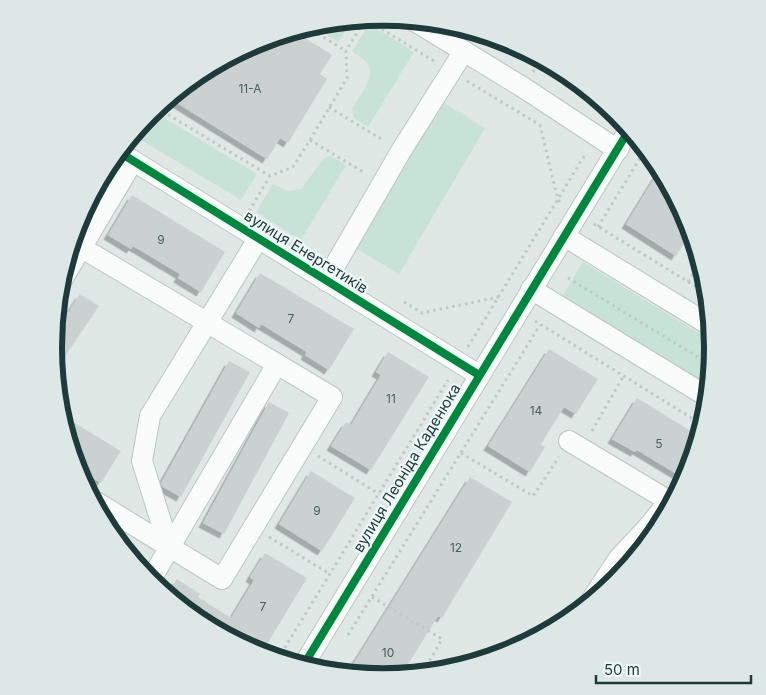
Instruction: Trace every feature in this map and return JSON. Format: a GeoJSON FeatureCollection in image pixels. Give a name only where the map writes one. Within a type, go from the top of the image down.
{"type":"FeatureCollection","features":[{"type":"Feature","properties":{"kind":"street"},"geometry":{"type":"LineString","coordinates":[[429,30],[618,150]]}},
{"type":"Feature","properties":{"kind":"street"},"geometry":{"type":"LineString","coordinates":[[326,281],[401,151],[464,51]]}},
{"type":"Feature","properties":{"kind":"street","name":"вулиця Леоніда Каденюка"},"geometry":{"type":"LineString","coordinates":[[307,660],[518,310],[625,137]]}},
{"type":"Feature","properties":{"kind":"street"},"geometry":{"type":"LineString","coordinates":[[82,236],[126,156]]}},
{"type":"Feature","properties":{"kind":"street","name":"вулиця Енергетиків"},"geometry":{"type":"LineString","coordinates":[[126,156],[479,375]]}},
{"type":"Feature","properties":{"kind":"street"},"geometry":{"type":"LineString","coordinates":[[564,236],[704,321]]}},
{"type":"Feature","properties":{"kind":"street"},"geometry":{"type":"LineString","coordinates":[[169,547],[142,461],[150,416],[258,239]]}},
{"type":"Feature","properties":{"kind":"street"},"geometry":{"type":"LineString","coordinates":[[78,246],[332,397],[222,579],[105,507]]}},
{"type":"Feature","properties":{"kind":"street"},"geometry":{"type":"LineString","coordinates":[[531,289],[701,393]]}},
{"type":"Feature","properties":{"kind":"street"},"geometry":{"type":"LineString","coordinates":[[154,573],[277,364]]}},
{"type":"Feature","properties":{"kind":"street"},"geometry":{"type":"LineString","coordinates":[[575,445],[666,500]]}},
{"type":"Feature","properties":{"kind":"street"},"geometry":{"type":"LineString","coordinates":[[604,580],[619,558],[640,540]]}},
{"type":"Feature","properties":{"kind":"path"},"geometry":{"type":"LineString","coordinates":[[377,26],[540,125],[558,200],[598,227],[699,288]]}},
{"type":"Feature","properties":{"kind":"path"},"geometry":{"type":"LineString","coordinates":[[249,211],[270,176],[294,166],[310,140],[347,78],[346,51],[360,27]]}},
{"type":"Feature","properties":{"kind":"path"},"geometry":{"type":"LineString","coordinates":[[317,33],[346,51]]}},
{"type":"Feature","properties":{"kind":"path"},"geometry":{"type":"LineString","coordinates":[[329,107],[401,151]]}},
{"type":"Feature","properties":{"kind":"path"},"geometry":{"type":"LineString","coordinates":[[164,112],[270,176]]}},
{"type":"Feature","properties":{"kind":"path"},"geometry":{"type":"LineString","coordinates":[[282,653],[607,118]]}},
{"type":"Feature","properties":{"kind":"path"},"geometry":{"type":"LineString","coordinates":[[310,140],[382,183]]}},
{"type":"Feature","properties":{"kind":"path"},"geometry":{"type":"LineString","coordinates":[[598,227],[641,156]]}},
{"type":"Feature","properties":{"kind":"path"},"geometry":{"type":"LineString","coordinates":[[241,206],[257,216]]}},
{"type":"Feature","properties":{"kind":"path"},"geometry":{"type":"LineString","coordinates":[[688,282],[695,271]]}},
{"type":"Feature","properties":{"kind":"path"},"geometry":{"type":"LineString","coordinates":[[568,278],[704,361]]}},
{"type":"Feature","properties":{"kind":"path"},"geometry":{"type":"LineString","coordinates":[[399,299],[422,313],[498,297],[540,325],[696,420]]}},
{"type":"Feature","properties":{"kind":"path"},"geometry":{"type":"LineString","coordinates":[[346,638],[540,325]]}},
{"type":"Feature","properties":{"kind":"path"},"geometry":{"type":"LineString","coordinates":[[460,453],[533,496],[575,445],[624,375]]}},
{"type":"Feature","properties":{"kind":"path"},"geometry":{"type":"LineString","coordinates":[[303,446],[379,494]]}},
{"type":"Feature","properties":{"kind":"path"},"geometry":{"type":"LineString","coordinates":[[254,527],[330,574]]}},
{"type":"Feature","properties":{"kind":"path"},"geometry":{"type":"LineString","coordinates":[[372,597],[442,639],[427,666]]}},
{"type":"Feature","properties":{"kind":"green space"},"geometry":{"type":"Polygon","coordinates":[[[373,26],[414,52],[368,127],[354,118],[352,110],[366,86],[370,72],[368,65],[362,58],[352,52],[367,27],[373,26]]]}},
{"type":"Feature","properties":{"kind":"green space"},"geometry":{"type":"Polygon","coordinates":[[[347,28],[338,42],[321,32],[347,28]]]}},
{"type":"Feature","properties":{"kind":"green space"},"geometry":{"type":"Polygon","coordinates":[[[442,102],[485,128],[399,274],[357,249],[442,102]]]}},
{"type":"Feature","properties":{"kind":"green space"},"geometry":{"type":"Polygon","coordinates":[[[161,116],[257,174],[241,200],[139,139],[161,116]]]}},
{"type":"Feature","properties":{"kind":"green space"},"geometry":{"type":"Polygon","coordinates":[[[331,156],[346,165],[301,240],[256,212],[273,184],[288,191],[301,189],[324,158],[331,156]]]}},
{"type":"Feature","properties":{"kind":"green space"},"geometry":{"type":"Polygon","coordinates":[[[583,262],[704,336],[702,384],[561,298],[583,262]]]}},
{"type":"Feature","properties":{"kind":"building"},"geometry":{"type":"Polygon","coordinates":[[[303,36],[332,55],[320,74],[327,79],[288,143],[280,138],[267,159],[176,102],[205,80],[241,59],[280,43],[303,36]]]}},
{"type":"Feature","properties":{"kind":"building"},"geometry":{"type":"Polygon","coordinates":[[[655,177],[671,205],[686,240],[676,256],[626,224],[655,177]]]}},
{"type":"Feature","properties":{"kind":"building"},"geometry":{"type":"Polygon","coordinates":[[[132,195],[225,252],[201,292],[178,278],[180,274],[133,246],[131,249],[108,235],[132,195]]]}},
{"type":"Feature","properties":{"kind":"building"},"geometry":{"type":"Polygon","coordinates":[[[260,273],[354,329],[329,370],[305,355],[307,352],[261,324],[259,328],[236,313],[260,273]]]}},
{"type":"Feature","properties":{"kind":"building"},"geometry":{"type":"Polygon","coordinates":[[[80,294],[99,306],[62,361],[62,326],[63,321],[80,294]]]}},
{"type":"Feature","properties":{"kind":"building"},"geometry":{"type":"Polygon","coordinates":[[[549,349],[598,379],[576,414],[564,407],[541,444],[545,447],[530,472],[488,446],[549,349]]]}},
{"type":"Feature","properties":{"kind":"building"},"geometry":{"type":"Polygon","coordinates":[[[388,352],[429,377],[371,470],[331,446],[346,422],[351,425],[381,375],[376,372],[388,352]]]}},
{"type":"Feature","properties":{"kind":"building"},"geometry":{"type":"Polygon","coordinates":[[[229,361],[250,372],[181,497],[163,487],[161,483],[229,361]]]}},
{"type":"Feature","properties":{"kind":"building"},"geometry":{"type":"Polygon","coordinates":[[[637,398],[693,432],[678,475],[637,450],[635,452],[612,439],[637,398]]]}},
{"type":"Feature","properties":{"kind":"building"},"geometry":{"type":"Polygon","coordinates":[[[269,402],[289,413],[224,534],[203,523],[269,402]]]}},
{"type":"Feature","properties":{"kind":"building"},"geometry":{"type":"Polygon","coordinates":[[[70,420],[121,451],[101,483],[88,475],[70,420]]]}},
{"type":"Feature","properties":{"kind":"building"},"geometry":{"type":"Polygon","coordinates":[[[311,471],[355,498],[322,551],[279,524],[311,471]]]}},
{"type":"Feature","properties":{"kind":"building"},"geometry":{"type":"Polygon","coordinates":[[[470,477],[512,502],[442,618],[438,616],[407,666],[404,664],[401,668],[383,669],[351,667],[470,477]]]}},
{"type":"Feature","properties":{"kind":"building"},"geometry":{"type":"Polygon","coordinates":[[[265,553],[307,578],[266,646],[222,626],[171,589],[177,579],[200,594],[198,597],[231,618],[254,580],[250,577],[265,553]]]}},
{"type":"Feature","properties":{"kind":"cycle path"},"geometry":{"type":"LineString","coordinates":[[307,660],[625,136]]}},
{"type":"Feature","properties":{"kind":"cycle path"},"geometry":{"type":"LineString","coordinates":[[125,156],[479,375]]}}]}
